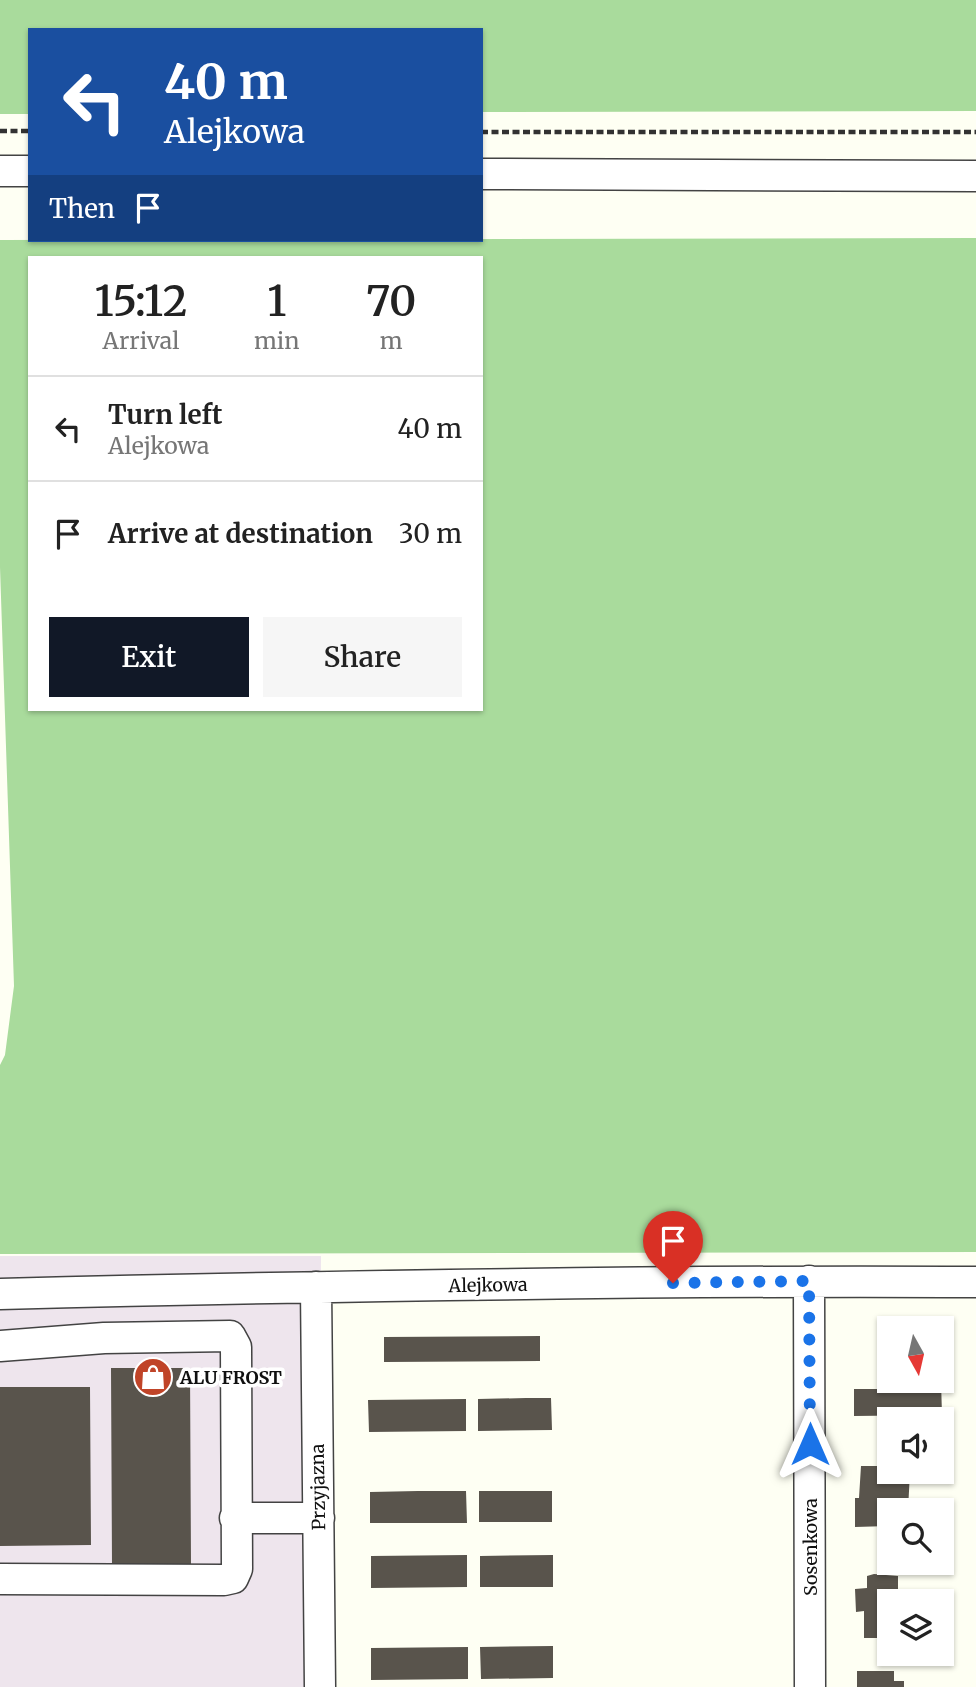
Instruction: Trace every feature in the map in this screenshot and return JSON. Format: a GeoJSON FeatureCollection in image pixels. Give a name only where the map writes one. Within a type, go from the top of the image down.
{"type":"FeatureCollection","features":[{"type":"Feature","properties":{"kind":"street"},"geometry":{"type":"LineString","coordinates":[[0,171],[28,171]]}},
{"type":"Feature","properties":{"kind":"street"},"geometry":{"type":"LineString","coordinates":[[483,173],[976,176]]}},
{"type":"Feature","properties":{"kind":"street","name":"Alejkowa"},"geometry":{"type":"LineString","coordinates":[[0,1294],[316,1287],[809,1281],[976,1282]]}},
{"type":"Feature","properties":{"kind":"street","name":"Sosenkowa"},"geometry":{"type":"LineString","coordinates":[[809,1281],[810,1687]]}},
{"type":"Feature","properties":{"kind":"street","name":"Przyjazna"},"geometry":{"type":"LineString","coordinates":[[316,1287],[320,1687]]}},
{"type":"Feature","properties":{"kind":"street"},"geometry":{"type":"LineString","coordinates":[[219,1289],[219,1336]]}},
{"type":"Feature","properties":{"kind":"street"},"geometry":{"type":"LineString","coordinates":[[0,1346],[104,1338],[230,1336],[236,1347],[236,1569],[233,1578],[0,1579]]}},
{"type":"Feature","properties":{"kind":"street"},"geometry":{"type":"LineString","coordinates":[[235,1518],[319,1518]]}},
{"type":"Feature","properties":{"kind":"path"},"geometry":{"type":"LineString","coordinates":[[0,131],[28,131]]}},
{"type":"Feature","properties":{"kind":"path"},"geometry":{"type":"LineString","coordinates":[[483,132],[976,132]]}},
{"type":"Feature","properties":{"kind":"shaded area"},"geometry":{"type":"Polygon","coordinates":[[[0,1256],[321,1256],[319,1687],[0,1687],[0,1256]]]}},
{"type":"Feature","properties":{"kind":"green space"},"geometry":{"type":"Polygon","coordinates":[[[0,0],[976,0],[976,111],[483,112],[483,28],[28,28],[28,114],[0,114],[0,0]]]}},
{"type":"Feature","properties":{"kind":"green space"},"geometry":{"type":"Polygon","coordinates":[[[976,238],[976,1252],[0,1254],[0,1065],[5,1055],[14,986],[0,567],[0,240],[483,242],[483,239],[976,238]]]}},
{"type":"Feature","properties":{"kind":"building"},"geometry":{"type":"Polygon","coordinates":[[[540,1336],[540,1361],[384,1362],[384,1337],[540,1336]]]}},
{"type":"Feature","properties":{"kind":"building"},"geometry":{"type":"Polygon","coordinates":[[[111,1368],[190,1368],[191,1565],[112,1565],[111,1368]]]}},
{"type":"Feature","properties":{"kind":"building"},"geometry":{"type":"Polygon","coordinates":[[[0,1387],[90,1387],[91,1545],[0,1546],[0,1387]]]}},
{"type":"Feature","properties":{"kind":"building"},"geometry":{"type":"Polygon","coordinates":[[[854,1389],[877,1389],[877,1393],[941,1393],[942,1407],[877,1407],[877,1416],[854,1416],[854,1389]]]}},
{"type":"Feature","properties":{"kind":"building"},"geometry":{"type":"Polygon","coordinates":[[[551,1398],[552,1430],[478,1431],[478,1399],[551,1398]]]}},
{"type":"Feature","properties":{"kind":"building"},"geometry":{"type":"Polygon","coordinates":[[[466,1399],[466,1431],[369,1432],[368,1400],[466,1399]]]}},
{"type":"Feature","properties":{"kind":"building"},"geometry":{"type":"Polygon","coordinates":[[[861,1466],[877,1466],[877,1484],[909,1484],[909,1498],[877,1498],[877,1526],[855,1527],[855,1498],[859,1498],[861,1466]]]}},
{"type":"Feature","properties":{"kind":"building"},"geometry":{"type":"Polygon","coordinates":[[[466,1491],[467,1523],[370,1523],[370,1492],[466,1491]]]}},
{"type":"Feature","properties":{"kind":"building"},"geometry":{"type":"Polygon","coordinates":[[[479,1491],[552,1491],[552,1522],[479,1522],[479,1491]]]}},
{"type":"Feature","properties":{"kind":"building"},"geometry":{"type":"Polygon","coordinates":[[[467,1555],[467,1587],[371,1588],[371,1556],[467,1555]]]}},
{"type":"Feature","properties":{"kind":"building"},"geometry":{"type":"Polygon","coordinates":[[[553,1555],[553,1587],[480,1587],[480,1556],[553,1555]]]}},
{"type":"Feature","properties":{"kind":"building"},"geometry":{"type":"Polygon","coordinates":[[[867,1576],[898,1576],[898,1589],[877,1589],[877,1638],[864,1638],[864,1611],[856,1612],[855,1589],[867,1588],[867,1576]]]}},
{"type":"Feature","properties":{"kind":"building"},"geometry":{"type":"Polygon","coordinates":[[[553,1646],[553,1678],[481,1679],[480,1647],[553,1646]]]}},
{"type":"Feature","properties":{"kind":"building"},"geometry":{"type":"Polygon","coordinates":[[[468,1647],[468,1679],[371,1680],[371,1648],[468,1647]]]}},
{"type":"Feature","properties":{"kind":"building"},"geometry":{"type":"Polygon","coordinates":[[[857,1671],[894,1671],[894,1681],[904,1681],[904,1687],[857,1687],[857,1671]]]}},
{"type":"Feature","properties":{"kind":"place","name":"ALU FROST"},"geometry":{"type":"Point","coordinates":[153,1377]}},
{"type":"Feature","properties":{"kind":"route"},"geometry":{"type":"LineString","coordinates":[[673,1283],[809,1281],[810,1444]]}}]}
